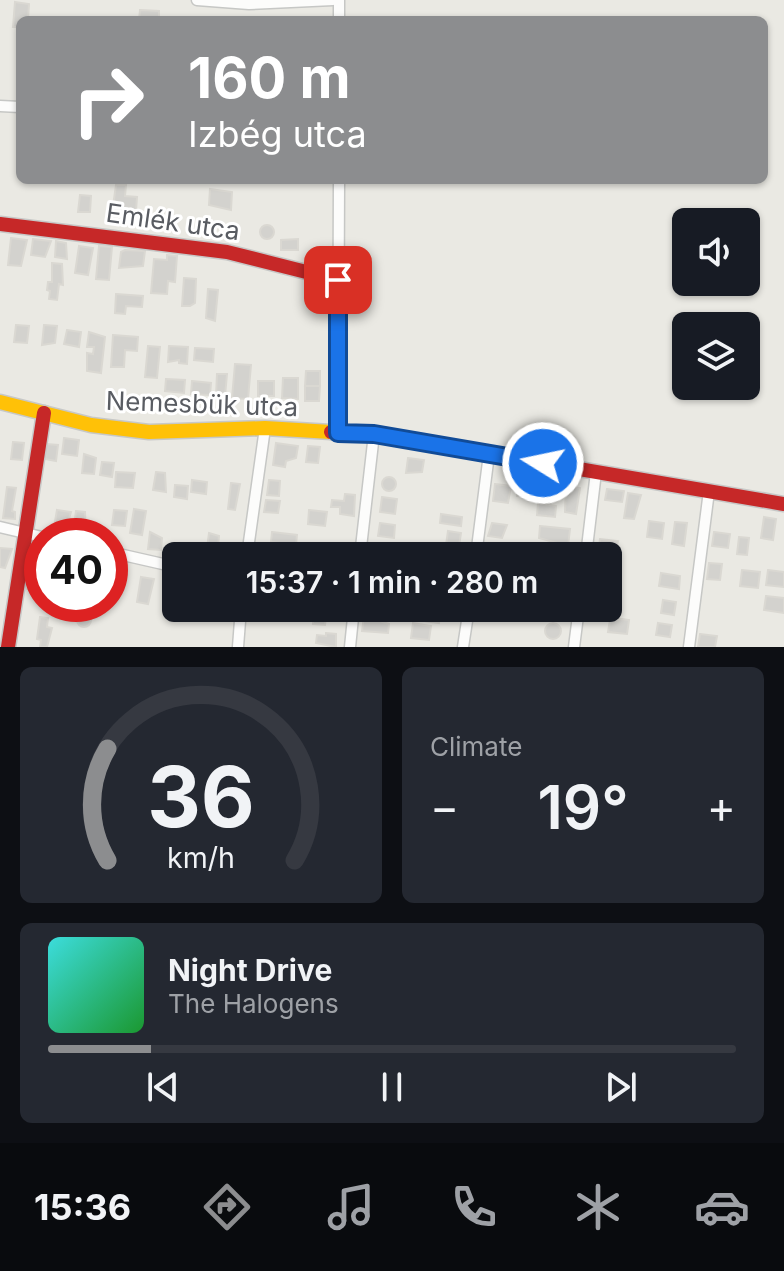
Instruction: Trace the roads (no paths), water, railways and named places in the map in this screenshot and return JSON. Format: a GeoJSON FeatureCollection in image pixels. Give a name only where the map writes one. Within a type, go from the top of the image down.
{"type":"FeatureCollection","features":[{"type":"Feature","properties":{"kind":"street"},"geometry":{"type":"LineString","coordinates":[[197,0],[336,0]]}},
{"type":"Feature","properties":{"kind":"street"},"geometry":{"type":"LineString","coordinates":[[338,433],[339,184]]}},
{"type":"Feature","properties":{"kind":"street","name":"Emlék utca"},"geometry":{"type":"LineString","coordinates":[[0,224],[227,252],[338,280]]}},
{"type":"Feature","properties":{"kind":"street","name":"Nemesbük utca"},"geometry":{"type":"LineString","coordinates":[[0,402],[91,425],[149,432],[265,428],[374,434],[784,504]]}},
{"type":"Feature","properties":{"kind":"street"},"geometry":{"type":"LineString","coordinates":[[8,647],[23,532],[44,413]]}},
{"type":"Feature","properties":{"kind":"street"},"geometry":{"type":"LineString","coordinates":[[249,542],[265,428]]}},
{"type":"Feature","properties":{"kind":"street"},"geometry":{"type":"LineString","coordinates":[[362,542],[374,434]]}},
{"type":"Feature","properties":{"kind":"street"},"geometry":{"type":"LineString","coordinates":[[478,542],[489,454]]}},
{"type":"Feature","properties":{"kind":"street"},"geometry":{"type":"LineString","coordinates":[[588,542],[596,472]]}},
{"type":"Feature","properties":{"kind":"street"},"geometry":{"type":"LineString","coordinates":[[689,647],[709,491]]}},
{"type":"Feature","properties":{"kind":"street"},"geometry":{"type":"LineString","coordinates":[[0,527],[23,532]]}},
{"type":"Feature","properties":{"kind":"street"},"geometry":{"type":"LineString","coordinates":[[128,556],[162,564]]}},
{"type":"Feature","properties":{"kind":"street"},"geometry":{"type":"LineString","coordinates":[[238,647],[240,622]]}},
{"type":"Feature","properties":{"kind":"street"},"geometry":{"type":"LineString","coordinates":[[350,647],[353,622]]}},
{"type":"Feature","properties":{"kind":"street"},"geometry":{"type":"LineString","coordinates":[[463,647],[467,622]]}},
{"type":"Feature","properties":{"kind":"street"},"geometry":{"type":"LineString","coordinates":[[574,647],[577,622]]}}]}
